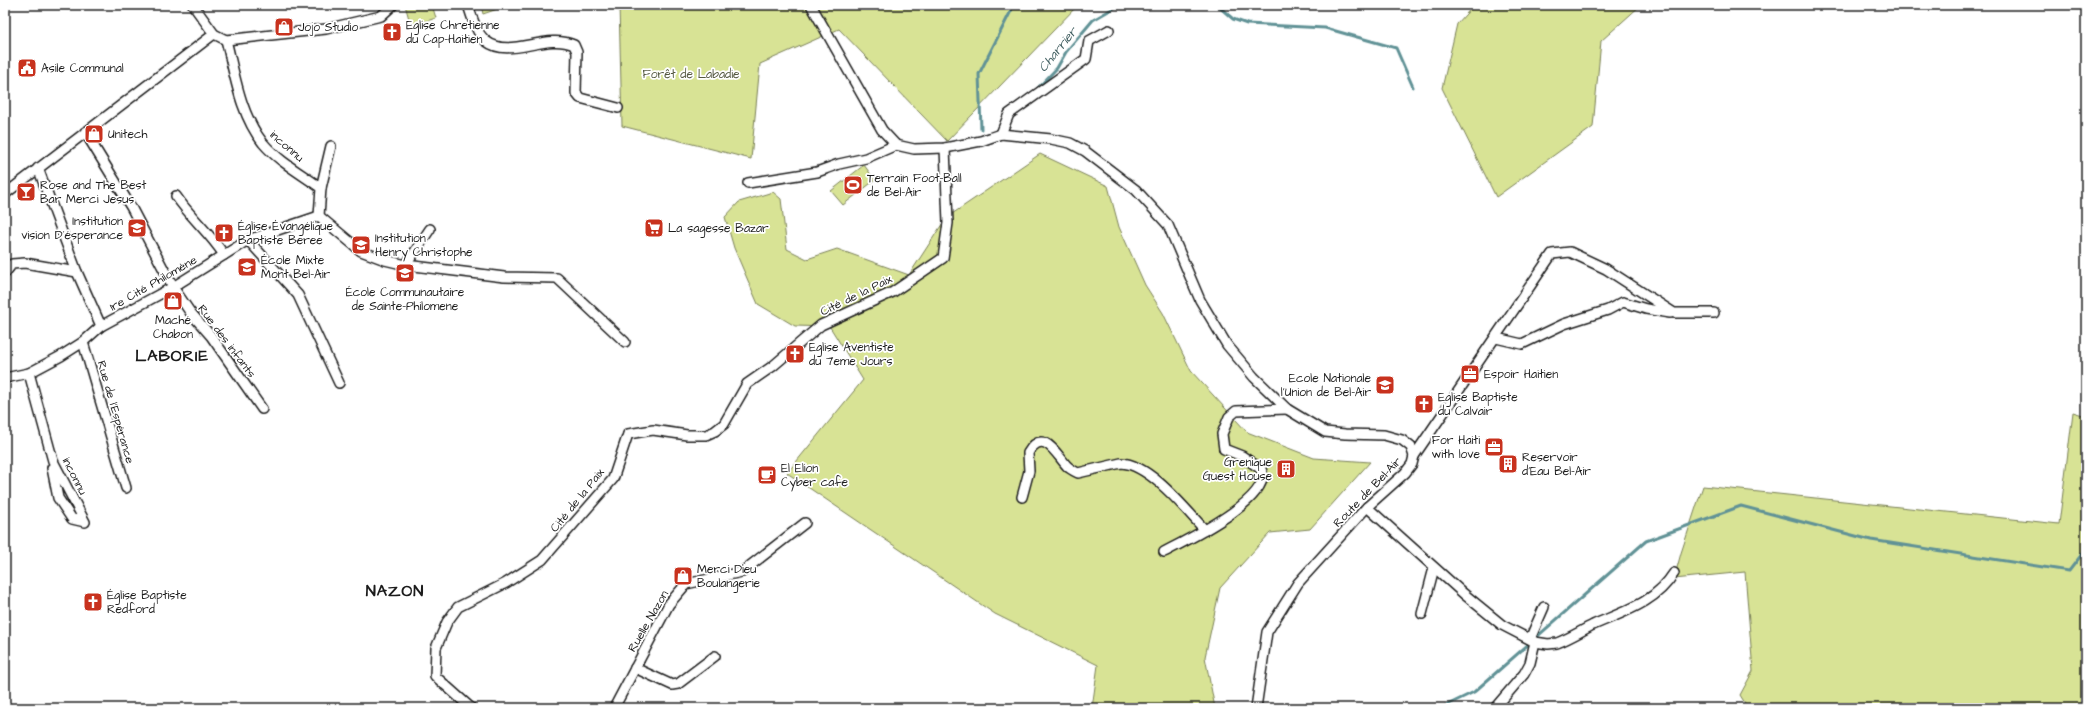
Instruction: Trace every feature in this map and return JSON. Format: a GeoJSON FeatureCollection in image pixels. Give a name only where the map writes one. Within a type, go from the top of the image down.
{"type":"FeatureCollection","features":[{"type":"Feature","properties":{"kind":"street"},"geometry":{"type":"LineString","coordinates":[[193,5],[214,34],[226,40],[326,29],[381,16],[393,5]]}},
{"type":"Feature","properties":{"kind":"street"},"geometry":{"type":"LineString","coordinates":[[468,5],[476,27],[485,41],[491,44],[515,49],[550,40],[574,45],[577,52],[576,93],[580,98],[618,108]]}},
{"type":"Feature","properties":{"kind":"street"},"geometry":{"type":"LineString","coordinates":[[748,183],[816,172],[871,156],[896,145],[882,130],[811,5]]}},
{"type":"Feature","properties":{"kind":"street"},"geometry":{"type":"LineString","coordinates":[[1000,134],[1009,114],[1086,59],[1090,41],[1109,30]]}},
{"type":"Feature","properties":{"kind":"street"},"geometry":{"type":"LineString","coordinates":[[5,194],[214,34]]}},
{"type":"Feature","properties":{"kind":"street","name":"inconnu"},"geometry":{"type":"LineString","coordinates":[[226,40],[244,110],[263,143],[285,162],[321,188]]}},
{"type":"Feature","properties":{"kind":"street","name":"Rue des infants"},"geometry":{"type":"LineString","coordinates":[[85,132],[131,207],[173,287],[190,312],[211,336],[262,409]]}},
{"type":"Feature","properties":{"kind":"street","name":"Route de Bel-Air"},"geometry":{"type":"LineString","coordinates":[[896,145],[928,150],[981,141],[1000,134],[1052,139],[1070,143],[1107,167],[1136,190],[1168,226],[1200,300],[1227,345],[1254,377],[1287,410],[1325,432],[1384,435],[1402,440],[1411,447],[1414,456],[1412,464],[1406,473],[1367,507],[1298,583],[1267,632],[1256,708]]}},
{"type":"Feature","properties":{"kind":"street"},"geometry":{"type":"LineString","coordinates":[[331,146],[321,188],[319,216],[361,251],[385,260],[406,265],[504,277],[557,278],[625,342]]}},
{"type":"Feature","properties":{"kind":"street","name":"Cité de la Paix"},"geometry":{"type":"LineString","coordinates":[[470,708],[435,676],[434,661],[439,641],[447,622],[458,607],[506,583],[542,560],[613,479],[628,434],[652,430],[706,435],[715,431],[724,424],[747,384],[773,366],[821,325],[893,292],[943,258],[948,223],[945,148]]}},
{"type":"Feature","properties":{"kind":"street"},"geometry":{"type":"LineString","coordinates":[[38,168],[77,272],[101,326]]}},
{"type":"Feature","properties":{"kind":"street"},"geometry":{"type":"LineString","coordinates":[[176,196],[185,210],[203,226],[224,255]]}},
{"type":"Feature","properties":{"kind":"street","name":"1re Cité Philomène"},"geometry":{"type":"LineString","coordinates":[[5,378],[29,373],[83,342],[101,326],[173,287],[248,240],[319,216]]}},
{"type":"Feature","properties":{"kind":"street"},"geometry":{"type":"LineString","coordinates":[[406,265],[430,229]]}},
{"type":"Feature","properties":{"kind":"street"},"geometry":{"type":"LineString","coordinates":[[248,240],[298,295],[340,383]]}},
{"type":"Feature","properties":{"kind":"street"},"geometry":{"type":"LineString","coordinates":[[1414,456],[1552,254],[1556,252],[1570,252],[1606,269],[1674,313]]}},
{"type":"Feature","properties":{"kind":"street"},"geometry":{"type":"LineString","coordinates":[[5,273],[12,264],[25,263],[77,272]]}},
{"type":"Feature","properties":{"kind":"street"},"geometry":{"type":"LineString","coordinates":[[1496,338],[1522,344],[1564,324],[1608,310],[1623,302],[1646,309],[1674,313],[1714,312]]}},
{"type":"Feature","properties":{"kind":"street","name":"Rue de l’Espérance"},"geometry":{"type":"LineString","coordinates":[[83,342],[126,488]]}},
{"type":"Feature","properties":{"kind":"street","name":"inconnu"},"geometry":{"type":"LineString","coordinates":[[29,373],[53,461],[84,522],[72,519],[58,498],[52,468]]}},
{"type":"Feature","properties":{"kind":"street"},"geometry":{"type":"LineString","coordinates":[[1164,552],[1205,530],[1251,498],[1263,480],[1261,469],[1242,456],[1224,449],[1221,441],[1222,434],[1229,416],[1236,411],[1287,410]]}},
{"type":"Feature","properties":{"kind":"street"},"geometry":{"type":"LineString","coordinates":[[1022,497],[1029,472],[1028,453],[1036,444],[1044,442],[1048,444],[1069,468],[1078,473],[1127,463],[1158,481],[1205,530]]}},
{"type":"Feature","properties":{"kind":"street"},"geometry":{"type":"LineString","coordinates":[[1367,507],[1434,568],[1502,625],[1532,640],[1548,644],[1558,643],[1626,612],[1658,594],[1666,586],[1674,573]]}},
{"type":"Feature","properties":{"kind":"street","name":"Ruelle Nazon"},"geometry":{"type":"LineString","coordinates":[[614,708],[669,604],[686,584],[742,572],[805,523]]}},
{"type":"Feature","properties":{"kind":"street"},"geometry":{"type":"LineString","coordinates":[[1422,614],[1434,568]]}},
{"type":"Feature","properties":{"kind":"street"},"geometry":{"type":"LineString","coordinates":[[1495,708],[1524,674],[1530,663],[1532,640],[1544,607]]}},
{"type":"Feature","properties":{"kind":"street"},"geometry":{"type":"LineString","coordinates":[[635,668],[672,685],[678,684],[715,656]]}},
{"type":"Feature","properties":{"kind":"green space"},"geometry":{"type":"Polygon","coordinates":[[[405,5],[432,5],[436,18],[411,26],[405,5]]]}},
{"type":"Feature","properties":{"kind":"green space"},"geometry":{"type":"Polygon","coordinates":[[[481,5],[509,5],[483,14],[481,5]]]}},
{"type":"Feature","properties":{"kind":"green space","name":"Forêt de Labadie"},"geometry":{"type":"Polygon","coordinates":[[[619,5],[1078,5],[947,141],[839,29],[760,64],[751,159],[622,126],[619,5]]]}},
{"type":"Feature","properties":{"kind":"green space"},"geometry":{"type":"Polygon","coordinates":[[[1474,5],[1641,5],[1601,41],[1593,127],[1496,197],[1442,88],[1457,24],[1474,5]]]}},
{"type":"Feature","properties":{"kind":"green space"},"geometry":{"type":"Polygon","coordinates":[[[1040,154],[1108,186],[1119,227],[1145,285],[1163,313],[1191,371],[1247,432],[1314,458],[1370,462],[1310,529],[1270,533],[1220,588],[1205,657],[1215,708],[1092,708],[1098,665],[995,614],[787,473],[863,380],[830,327],[795,326],[758,304],[734,248],[725,217],[739,202],[773,192],[781,199],[787,249],[807,259],[837,249],[909,275],[946,218],[1040,154]]]}},
{"type":"Feature","properties":{"kind":"green space","name":"Terrain Foot-Ball de Bel-Air"},"geometry":{"type":"Polygon","coordinates":[[[864,165],[875,180],[843,205],[831,191],[864,165]]]}},
{"type":"Feature","properties":{"kind":"green space"},"geometry":{"type":"Polygon","coordinates":[[[2073,412],[2086,416],[2086,708],[1748,708],[1740,695],[1753,671],[1745,572],[1674,579],[1703,486],[2059,524],[2073,412]]]}},
{"type":"Feature","properties":{"kind":"waterway"},"geometry":{"type":"LineString","coordinates":[[981,129],[979,74],[1014,5]]}},
{"type":"Feature","properties":{"kind":"waterway","name":"Charrier"},"geometry":{"type":"LineString","coordinates":[[1035,91],[1057,68],[1066,52],[1093,20],[1119,5]]}},
{"type":"Feature","properties":{"kind":"waterway","name":"Charrier"},"geometry":{"type":"LineString","coordinates":[[1217,5],[1233,19],[1247,24],[1325,28],[1396,48],[1413,87]]}},
{"type":"Feature","properties":{"kind":"waterway"},"geometry":{"type":"LineString","coordinates":[[1441,708],[1474,692],[1646,541],[1741,506],[1871,540],[2069,571],[2086,549]]}},
{"type":"Feature","properties":{"kind":"place","name":"Jojo Studio"},"geometry":{"type":"Point","coordinates":[284,27]}},
{"type":"Feature","properties":{"kind":"place","name":"Eglise Chretienne du Cap-Haitien"},"geometry":{"type":"Point","coordinates":[392,32]}},
{"type":"Feature","properties":{"kind":"place","name":"Asile Communal"},"geometry":{"type":"Point","coordinates":[27,68]}},
{"type":"Feature","properties":{"kind":"place","name":"Unitech"},"geometry":{"type":"Point","coordinates":[94,134]}},
{"type":"Feature","properties":{"kind":"place","name":"Terrain Foot-Ball de Bel-Air"},"geometry":{"type":"Point","coordinates":[853,185]}},
{"type":"Feature","properties":{"kind":"place","name":"Rose and The Best Bar Merci Jesus"},"geometry":{"type":"Point","coordinates":[26,192]}},
{"type":"Feature","properties":{"kind":"place","name":"Institution vision D´ésperance"},"geometry":{"type":"Point","coordinates":[137,228]}},
{"type":"Feature","properties":{"kind":"place","name":"La sagesse Bazar"},"geometry":{"type":"Point","coordinates":[654,228]}},
{"type":"Feature","properties":{"kind":"place","name":"Église Évangélique Baptiste Beree"},"geometry":{"type":"Point","coordinates":[224,233]}},
{"type":"Feature","properties":{"kind":"place","name":"Institution Henry Christophe"},"geometry":{"type":"Point","coordinates":[361,245]}},
{"type":"Feature","properties":{"kind":"place","name":"École Mixte Mont Bel-Air"},"geometry":{"type":"Point","coordinates":[247,267]}},
{"type":"Feature","properties":{"kind":"place","name":"École Communautaire de Sainte-Philomene"},"geometry":{"type":"Point","coordinates":[405,273]}},
{"type":"Feature","properties":{"kind":"place","name":"Maché Chabon"},"geometry":{"type":"Point","coordinates":[173,301]}},
{"type":"Feature","properties":{"kind":"place","name":"Eglise Aventiste du 7eme Jours"},"geometry":{"type":"Point","coordinates":[795,354]}},
{"type":"Feature","properties":{"kind":"place","name":"Espoir Haitien"},"geometry":{"type":"Point","coordinates":[1470,374]}},
{"type":"Feature","properties":{"kind":"place","name":"Ecole Nationale l'Union de Bel-Air"},"geometry":{"type":"Point","coordinates":[1385,385]}},
{"type":"Feature","properties":{"kind":"place","name":"Eglise Baptiste du Calvair"},"geometry":{"type":"Point","coordinates":[1424,404]}},
{"type":"Feature","properties":{"kind":"place","name":"For Haiti with love"},"geometry":{"type":"Point","coordinates":[1494,447]}},
{"type":"Feature","properties":{"kind":"place","name":"Reservoir d'Eau Bel-Air"},"geometry":{"type":"Point","coordinates":[1508,464]}},
{"type":"Feature","properties":{"kind":"place","name":"Grenique Guest House"},"geometry":{"type":"Point","coordinates":[1286,469]}},
{"type":"Feature","properties":{"kind":"place","name":"El Elion Cyber cafe"},"geometry":{"type":"Point","coordinates":[767,475]}},
{"type":"Feature","properties":{"kind":"place","name":"Merci Dieu Boulangerie"},"geometry":{"type":"Point","coordinates":[683,576]}},
{"type":"Feature","properties":{"kind":"place","name":"Église Baptiste Redford"},"geometry":{"type":"Point","coordinates":[93,602]}},
{"type":"Feature","properties":{"kind":"district","name":"LABORIE"},"geometry":{"type":"Point","coordinates":[172,355]}},
{"type":"Feature","properties":{"kind":"district","name":"NAZON"},"geometry":{"type":"Point","coordinates":[395,590]}}]}
